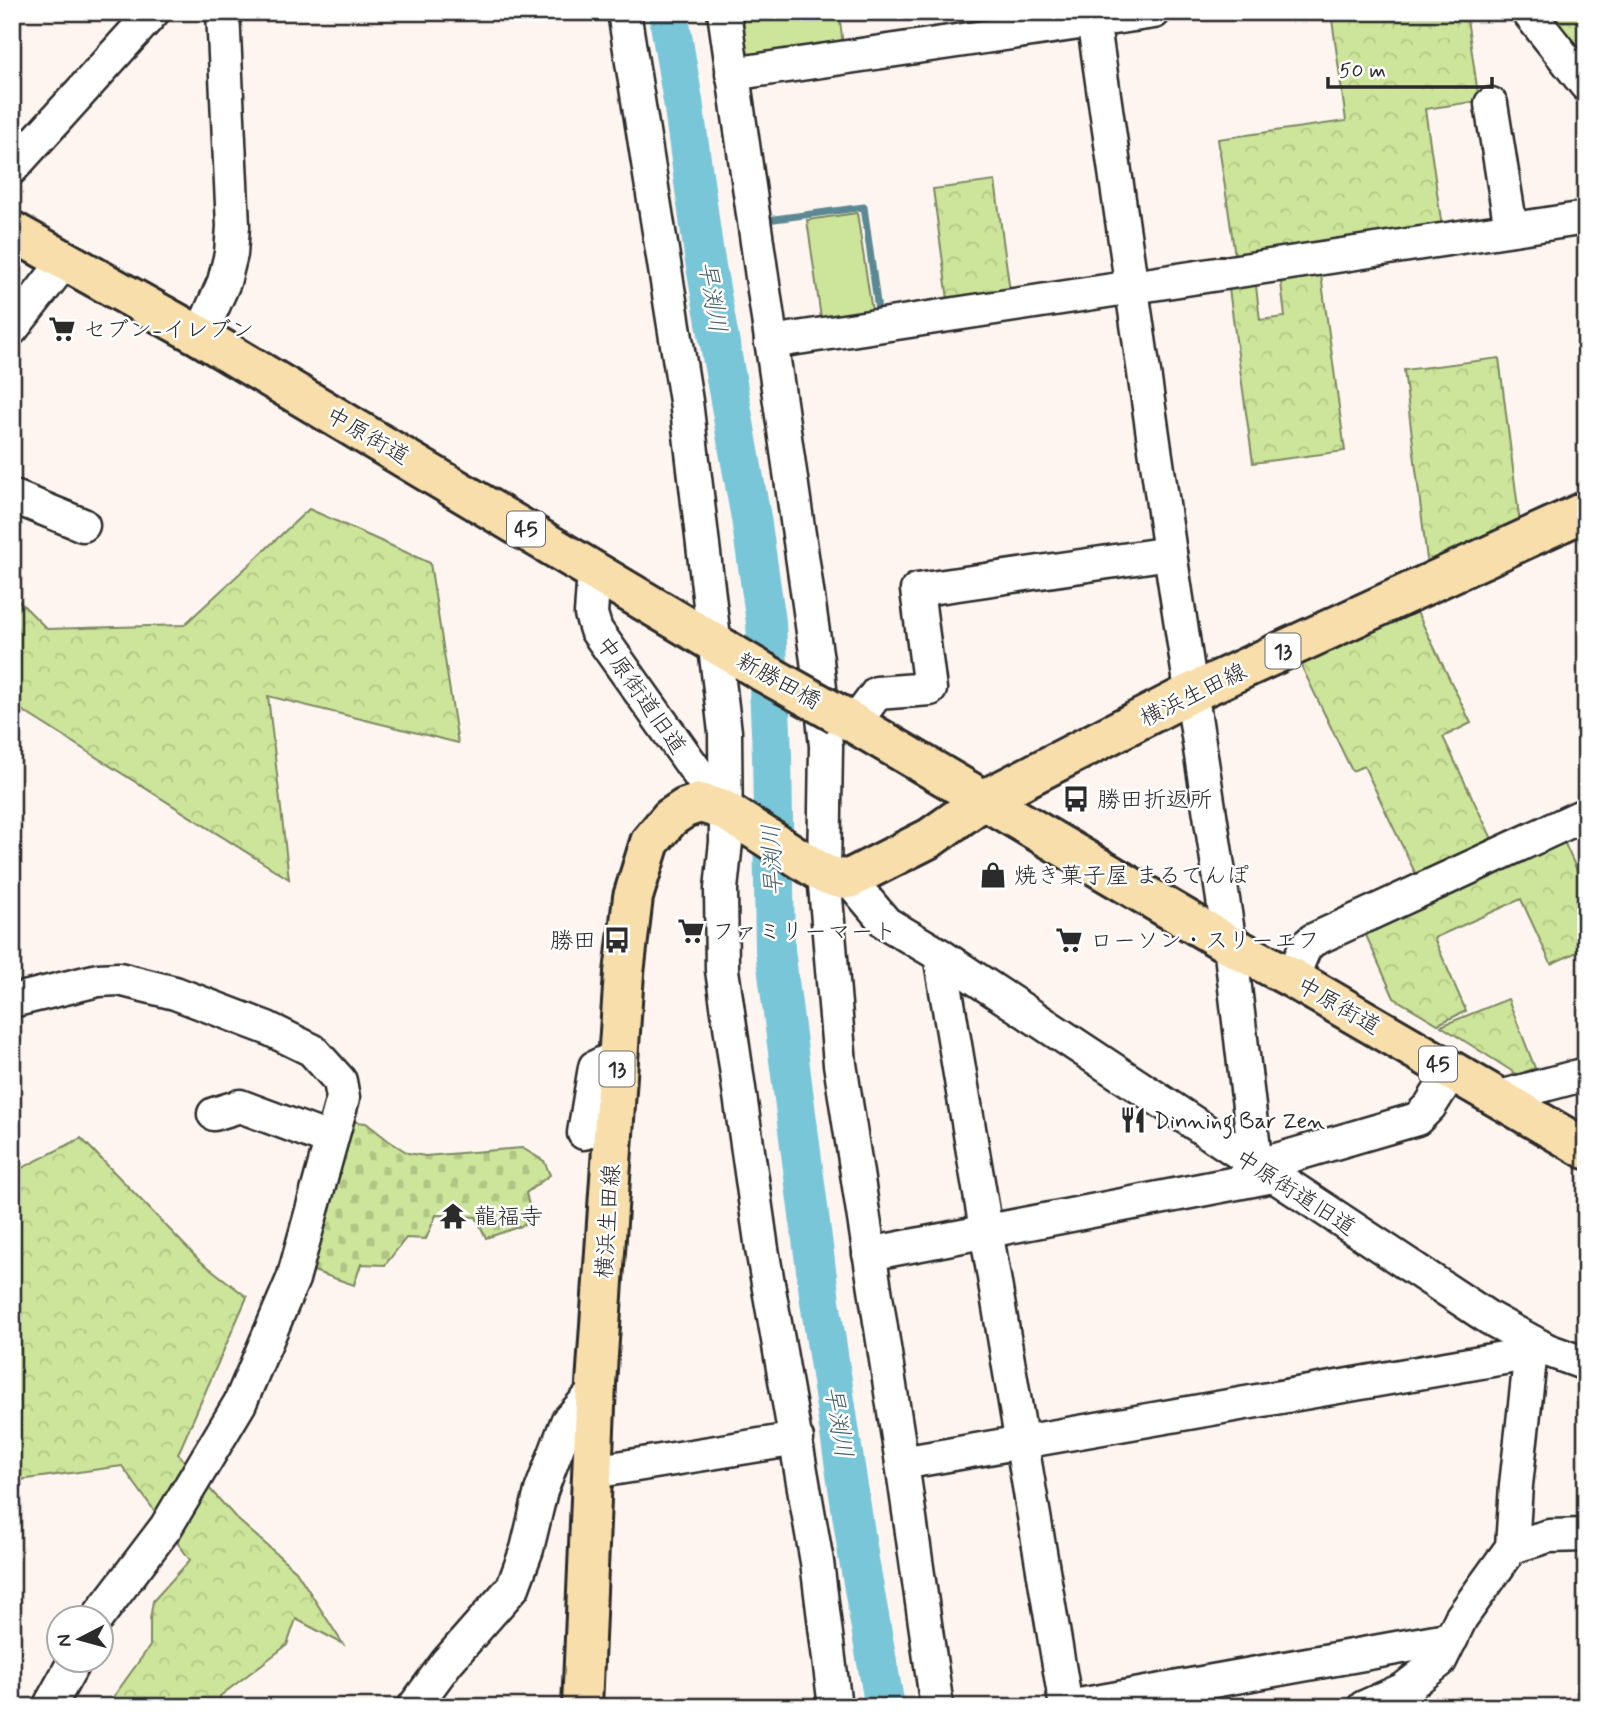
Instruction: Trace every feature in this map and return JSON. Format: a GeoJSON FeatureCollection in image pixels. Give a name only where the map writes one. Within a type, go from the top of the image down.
{"type":"FeatureCollection","features":[{"type":"Feature","properties":{"kind":"main road","name":"中原街道"},"geometry":{"type":"LineString","coordinates":[[12,231],[200,336],[717,645]]}},
{"type":"Feature","properties":{"kind":"main road","name":"横浜生田線"},"geometry":{"type":"LineString","coordinates":[[828,872],[930,838],[985,799],[1191,693],[1586,511]]}},
{"type":"Feature","properties":{"kind":"main road","name":"新勝田橋"},"geometry":{"type":"LineString","coordinates":[[717,645],[846,719]]}},
{"type":"Feature","properties":{"kind":"main road","name":"中原街道"},"geometry":{"type":"LineString","coordinates":[[846,719],[1230,945],[1500,1097],[1586,1149]]}},
{"type":"Feature","properties":{"kind":"main road","name":"横浜生田線"},"geometry":{"type":"LineString","coordinates":[[582,1707],[596,1390],[618,1055],[632,897],[650,842],[670,818],[685,808],[700,803],[729,814]]}},
{"type":"Feature","properties":{"kind":"main road","name":"13"},"geometry":{"type":"LineString","coordinates":[[729,814],[828,872]]}},
{"type":"Feature","properties":{"kind":"street"},"geometry":{"type":"LineString","coordinates":[[12,168],[153,12]]}},
{"type":"Feature","properties":{"kind":"street"},"geometry":{"type":"LineString","coordinates":[[200,336],[224,282],[231,254],[233,226],[223,12]]}},
{"type":"Feature","properties":{"kind":"street"},"geometry":{"type":"LineString","coordinates":[[624,12],[685,401],[717,645],[729,814],[721,889],[722,970],[762,1249],[817,1562],[835,1707]]}},
{"type":"Feature","properties":{"kind":"street"},"geometry":{"type":"LineString","coordinates":[[724,12],[817,660],[826,746],[828,872],[840,1064],[937,1707]]}},
{"type":"Feature","properties":{"kind":"street"},"geometry":{"type":"LineString","coordinates":[[732,74],[1093,17],[1154,12]]}},
{"type":"Feature","properties":{"kind":"street"},"geometry":{"type":"LineString","coordinates":[[1528,12],[1586,85]]}},
{"type":"Feature","properties":{"kind":"street"},"geometry":{"type":"LineString","coordinates":[[1093,17],[1170,554],[1265,1171]]}},
{"type":"Feature","properties":{"kind":"street"},"geometry":{"type":"LineString","coordinates":[[1492,104],[1511,229]]}},
{"type":"Feature","properties":{"kind":"street"},"geometry":{"type":"LineString","coordinates":[[771,342],[1586,218]]}},
{"type":"Feature","properties":{"kind":"street"},"geometry":{"type":"LineString","coordinates":[[12,329],[65,261]]}},
{"type":"Feature","properties":{"kind":"street"},"geometry":{"type":"LineString","coordinates":[[12,496],[83,525]]}},
{"type":"Feature","properties":{"kind":"street"},"geometry":{"type":"LineString","coordinates":[[846,719],[877,693],[930,689],[917,590],[1170,554]]}},
{"type":"Feature","properties":{"kind":"street","name":"中原街道旧道"},"geometry":{"type":"LineString","coordinates":[[594,570],[591,614],[596,630],[729,814]]}},
{"type":"Feature","properties":{"kind":"street"},"geometry":{"type":"LineString","coordinates":[[1292,978],[1305,947],[1313,940],[1586,814]]}},
{"type":"Feature","properties":{"kind":"street","name":"中原街道旧道"},"geometry":{"type":"LineString","coordinates":[[828,872],[886,923],[940,955],[1489,1318],[1537,1349],[1586,1364]]}},
{"type":"Feature","properties":{"kind":"street"},"geometry":{"type":"LineString","coordinates":[[940,955],[1067,1707],[1452,1638]]}},
{"type":"Feature","properties":{"kind":"street"},"geometry":{"type":"LineString","coordinates":[[12,1001],[98,980],[119,979],[175,993],[267,1028],[312,1050],[340,1081],[343,1098],[293,1279],[240,1403],[166,1527],[108,1604]]}},
{"type":"Feature","properties":{"kind":"street"},"geometry":{"type":"LineString","coordinates":[[584,1133],[595,1067],[618,1055]]}},
{"type":"Feature","properties":{"kind":"street"},"geometry":{"type":"LineString","coordinates":[[869,1254],[1265,1171],[1418,1119],[1430,1106],[1452,1071]]}},
{"type":"Feature","properties":{"kind":"street"},"geometry":{"type":"LineString","coordinates":[[1500,1097],[1586,1074]]}},
{"type":"Feature","properties":{"kind":"street"},"geometry":{"type":"LineString","coordinates":[[214,1114],[240,1106],[331,1140]]}},
{"type":"Feature","properties":{"kind":"street"},"geometry":{"type":"LineString","coordinates":[[902,1463],[1537,1349]]}},
{"type":"Feature","properties":{"kind":"street"},"geometry":{"type":"LineString","coordinates":[[1537,1349],[1586,1390]]}},
{"type":"Feature","properties":{"kind":"street"},"geometry":{"type":"LineString","coordinates":[[1364,1707],[1404,1689],[1440,1661],[1461,1618],[1512,1547],[1516,1485],[1537,1349]]}},
{"type":"Feature","properties":{"kind":"street"},"geometry":{"type":"LineString","coordinates":[[414,1707],[447,1662],[513,1587],[527,1549],[541,1491],[567,1422],[596,1390]]}},
{"type":"Feature","properties":{"kind":"street"},"geometry":{"type":"LineString","coordinates":[[593,1472],[797,1438]]}},
{"type":"Feature","properties":{"kind":"street"},"geometry":{"type":"LineString","coordinates":[[1512,1547],[1549,1536],[1586,1535]]}},
{"type":"Feature","properties":{"kind":"street"},"geometry":{"type":"LineString","coordinates":[[49,1707],[67,1674]]}},
{"type":"Feature","properties":{"kind":"green space"},"geometry":{"type":"Polygon","coordinates":[[[768,12],[839,12],[844,54],[739,68],[732,17],[768,12]]]}},
{"type":"Feature","properties":{"kind":"green space"},"geometry":{"type":"Polygon","coordinates":[[[1331,12],[1466,12],[1479,101],[1425,109],[1443,234],[1236,263],[1218,139],[1346,121],[1331,12]]]}},
{"type":"Feature","properties":{"kind":"green space"},"geometry":{"type":"Polygon","coordinates":[[[1546,12],[1586,12],[1586,59],[1546,12]]]}},
{"type":"Feature","properties":{"kind":"green space"},"geometry":{"type":"Polygon","coordinates":[[[995,181],[1011,299],[949,307],[933,189],[995,181]]]}},
{"type":"Feature","properties":{"kind":"green space"},"geometry":{"type":"Polygon","coordinates":[[[857,213],[873,318],[822,325],[807,220],[857,213]]]}},
{"type":"Feature","properties":{"kind":"green space"},"geometry":{"type":"Polygon","coordinates":[[[1320,268],[1345,451],[1253,463],[1228,282],[1255,278],[1260,320],[1285,317],[1280,273],[1320,268]]]}},
{"type":"Feature","properties":{"kind":"green space"},"geometry":{"type":"Polygon","coordinates":[[[1499,358],[1520,524],[1428,568],[1404,370],[1499,358]]]}},
{"type":"Feature","properties":{"kind":"green space"},"geometry":{"type":"Polygon","coordinates":[[[309,509],[430,563],[458,743],[268,696],[289,879],[12,704],[12,594],[47,629],[184,625],[309,509]]]}},
{"type":"Feature","properties":{"kind":"green space"},"geometry":{"type":"Polygon","coordinates":[[[1414,606],[1471,723],[1443,737],[1494,843],[1418,879],[1364,766],[1352,771],[1299,661],[1414,606]]]}},
{"type":"Feature","properties":{"kind":"green space"},"geometry":{"type":"Polygon","coordinates":[[[1561,835],[1586,890],[1586,948],[1551,964],[1521,899],[1434,938],[1466,1011],[1438,1024],[1394,998],[1361,924],[1561,835]]]}},
{"type":"Feature","properties":{"kind":"green space"},"geometry":{"type":"Polygon","coordinates":[[[1508,999],[1535,1068],[1518,1075],[1441,1026],[1508,999]]]}},
{"type":"Feature","properties":{"kind":"green space"},"geometry":{"type":"Polygon","coordinates":[[[347,1121],[366,1123],[408,1153],[425,1156],[522,1148],[544,1161],[550,1175],[526,1193],[533,1222],[486,1238],[476,1217],[436,1215],[426,1239],[406,1238],[385,1265],[361,1264],[354,1285],[305,1268],[347,1121]]]}},
{"type":"Feature","properties":{"kind":"green space"},"geometry":{"type":"Polygon","coordinates":[[[81,1138],[199,1260],[247,1297],[178,1454],[237,1519],[296,1571],[343,1644],[296,1619],[287,1645],[220,1696],[220,1707],[103,1707],[150,1646],[153,1601],[190,1560],[122,1466],[12,1481],[12,1173],[81,1138]]]}},
{"type":"Feature","properties":{"kind":"waterway","name":"早渕川"},"geometry":{"type":"LineString","coordinates":[[668,12],[704,255],[751,518],[766,622],[772,754],[775,950],[820,1301],[859,1560],[885,1707]]}},
{"type":"Feature","properties":{"kind":"waterway"},"geometry":{"type":"LineString","coordinates":[[767,220],[864,207],[878,310]]}},
{"type":"Feature","properties":{"kind":"place","name":"セブン-イレブン"},"geometry":{"type":"Point","coordinates":[62,329]}},
{"type":"Feature","properties":{"kind":"place","name":"勝田折返所"},"geometry":{"type":"Point","coordinates":[1076,799]}},
{"type":"Feature","properties":{"kind":"place","name":"焼き菓子屋 まるてんぽ"},"geometry":{"type":"Point","coordinates":[993,875]}},
{"type":"Feature","properties":{"kind":"place","name":"ファミリーマート"},"geometry":{"type":"Point","coordinates":[691,931]}},
{"type":"Feature","properties":{"kind":"place","name":"勝田"},"geometry":{"type":"Point","coordinates":[617,940]}},
{"type":"Feature","properties":{"kind":"place","name":"ローソン・スリーエフ"},"geometry":{"type":"Point","coordinates":[1069,940]}},
{"type":"Feature","properties":{"kind":"place","name":"Dinning Bar Zen"},"geometry":{"type":"Point","coordinates":[1133,1120]}},
{"type":"Feature","properties":{"kind":"place","name":"龍福寺"},"geometry":{"type":"Point","coordinates":[453,1216]}}]}
